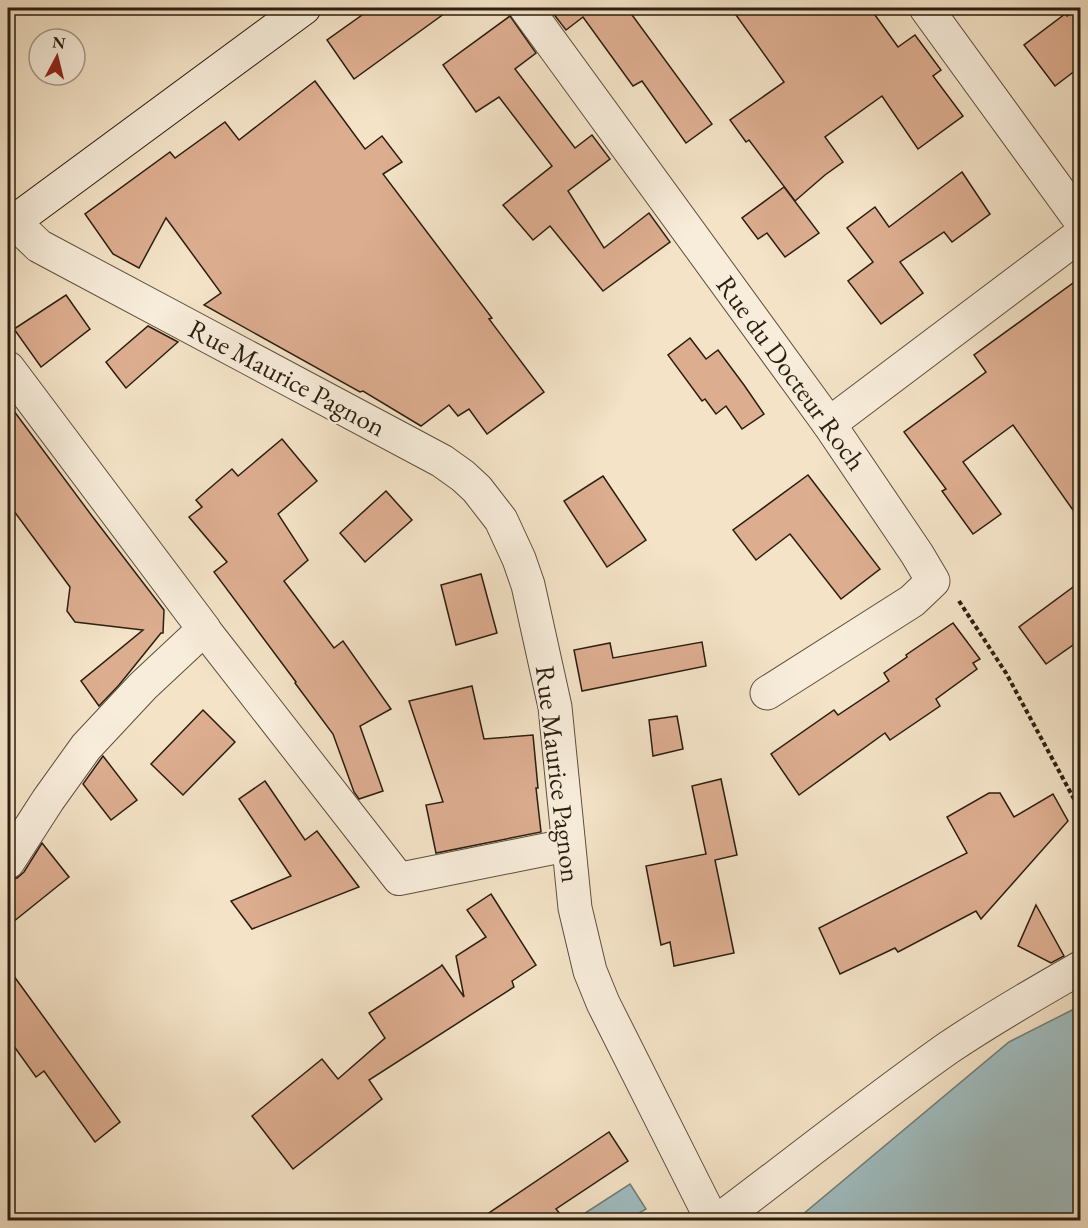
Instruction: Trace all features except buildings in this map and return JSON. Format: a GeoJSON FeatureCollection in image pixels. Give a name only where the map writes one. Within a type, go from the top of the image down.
{"type":"FeatureCollection","features":[{"type":"Feature","properties":{"kind":"street"},"geometry":{"type":"LineString","coordinates":[[11,224],[304,8]]}},
{"type":"Feature","properties":{"kind":"street","name":"Rue du Docteur Roch"},"geometry":{"type":"LineString","coordinates":[[526,8],[829,424],[933,581]]}},
{"type":"Feature","properties":{"kind":"street"},"geometry":{"type":"LineString","coordinates":[[926,8],[1080,220]]}},
{"type":"Feature","properties":{"kind":"street","name":"Rue Maurice Pagnon"},"geometry":{"type":"LineString","coordinates":[[11,224],[39,246],[442,461],[477,489],[501,520],[528,585],[555,707],[575,908],[590,971],[603,1003],[712,1221]]}},
{"type":"Feature","properties":{"kind":"street"},"geometry":{"type":"LineString","coordinates":[[829,424],[1080,235]]}},
{"type":"Feature","properties":{"kind":"street"},"geometry":{"type":"LineString","coordinates":[[8,368],[204,629],[399,879],[568,845]]}},
{"type":"Feature","properties":{"kind":"street"},"geometry":{"type":"LineString","coordinates":[[767,693],[912,601],[933,581]]}},
{"type":"Feature","properties":{"kind":"street"},"geometry":{"type":"LineString","coordinates":[[8,862],[86,747],[143,686],[204,629]]}},
{"type":"Feature","properties":{"kind":"street"},"geometry":{"type":"LineString","coordinates":[[719,1221],[950,1047],[1080,968]]}},
{"type":"Feature","properties":{"kind":"path"},"geometry":{"type":"LineString","coordinates":[[933,581],[953,593],[999,663],[1080,810]]}},
{"type":"Feature","properties":{"kind":"water"},"geometry":{"type":"Polygon","coordinates":[[[1080,1006],[1080,1220],[796,1220],[1009,1042],[1080,1006]]]}},
{"type":"Feature","properties":{"kind":"water"},"geometry":{"type":"Polygon","coordinates":[[[630,1184],[646,1209],[628,1220],[579,1220],[579,1217],[630,1184]]]}}]}
